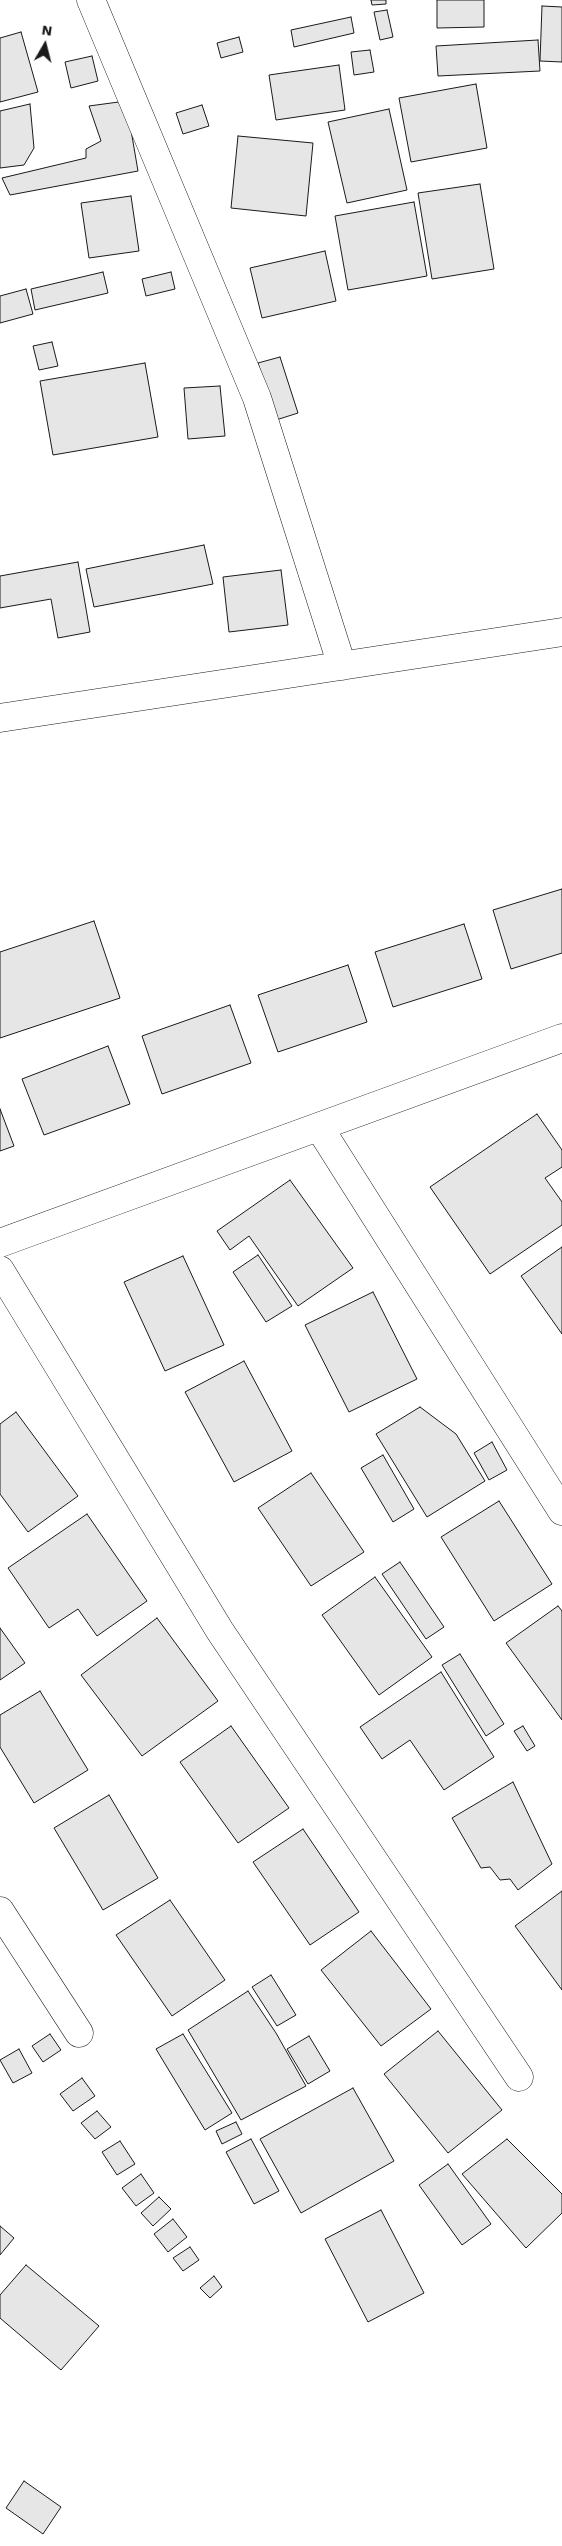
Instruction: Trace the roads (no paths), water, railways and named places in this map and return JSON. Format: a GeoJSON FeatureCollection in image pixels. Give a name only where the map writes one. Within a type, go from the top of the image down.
{"type":"FeatureCollection","features":[{"type":"Feature","properties":{"kind":"street"},"geometry":{"type":"LineString","coordinates":[[91,0],[257,398],[342,666]]}},
{"type":"Feature","properties":{"kind":"street"},"geometry":{"type":"LineString","coordinates":[[0,718],[562,632]]}},
{"type":"Feature","properties":{"kind":"street"},"geometry":{"type":"LineString","coordinates":[[0,1243],[562,1038]]}},
{"type":"Feature","properties":{"kind":"street"},"geometry":{"type":"LineString","coordinates":[[319,1127],[562,1511]]}},
{"type":"Feature","properties":{"kind":"street"},"geometry":{"type":"LineString","coordinates":[[0,1270],[220,1631],[519,2077]]}},
{"type":"Feature","properties":{"kind":"street"},"geometry":{"type":"LineString","coordinates":[[0,1911],[78,2033]]}}]}
